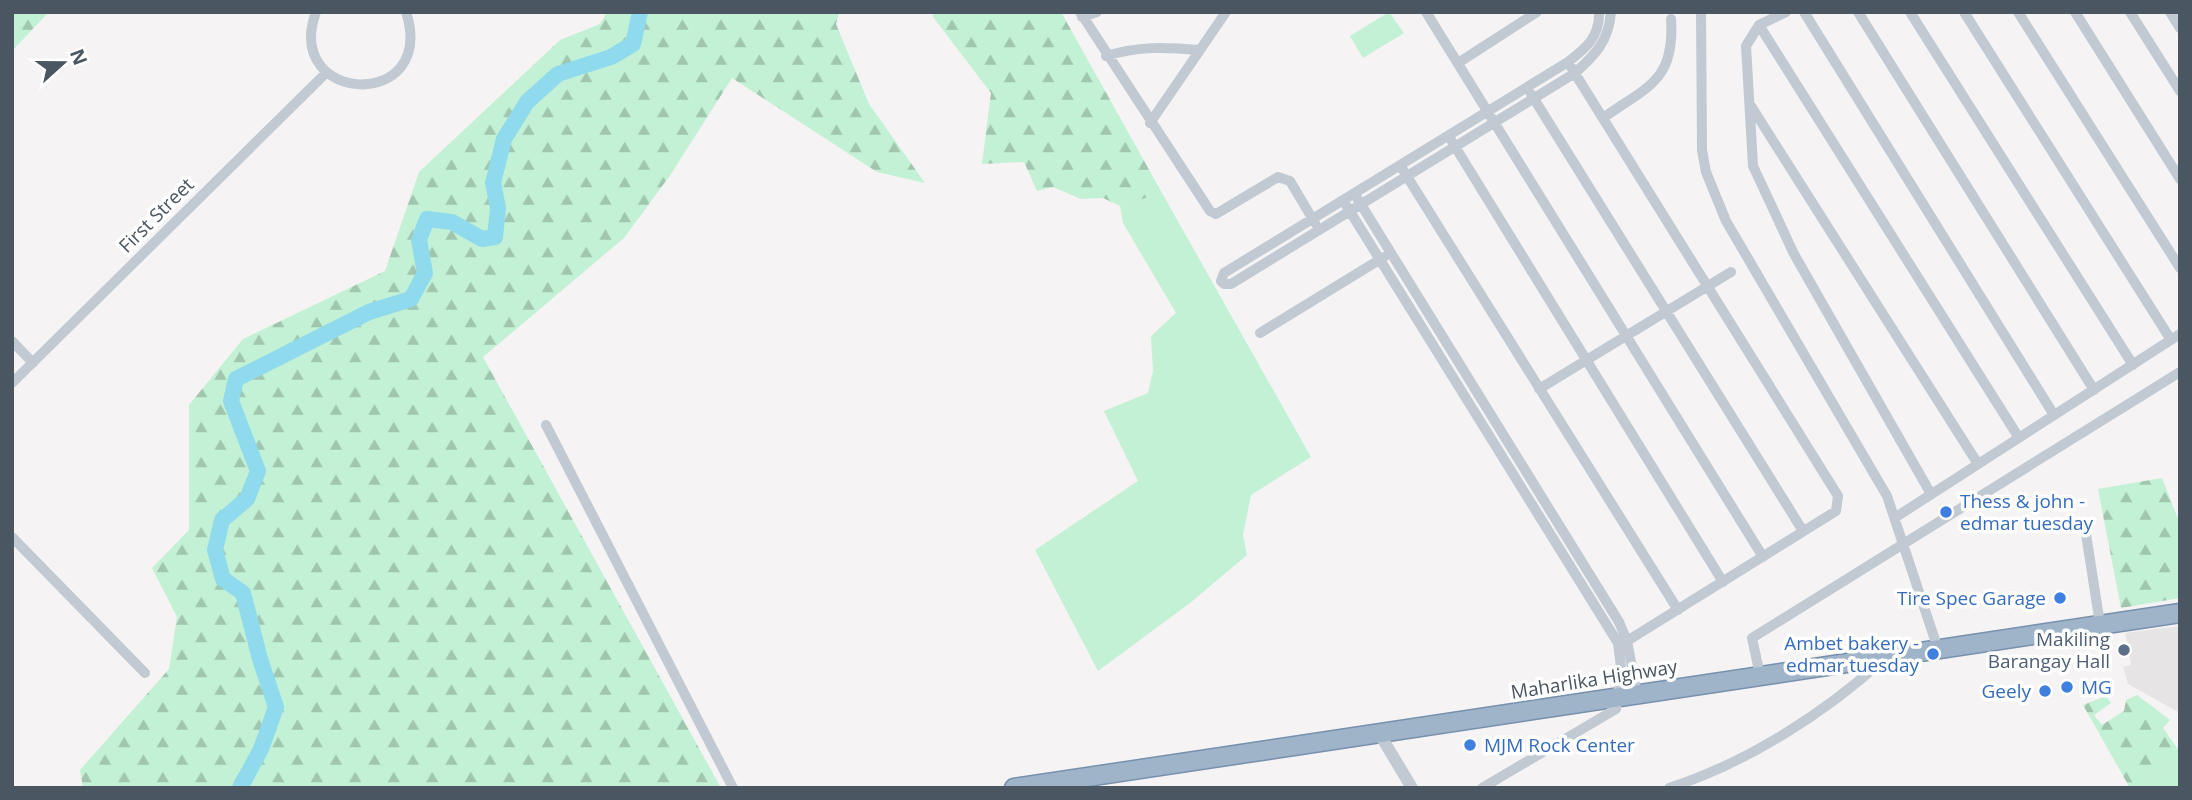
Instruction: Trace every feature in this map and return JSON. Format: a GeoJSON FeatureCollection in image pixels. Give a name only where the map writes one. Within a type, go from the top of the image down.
{"type":"FeatureCollection","features":[{"type":"Feature","properties":{"kind":"highway","name":"Maharlika Highway"},"geometry":{"type":"LineString","coordinates":[[1014,788],[2180,613]]}},
{"type":"Feature","properties":{"kind":"street"},"geometry":{"type":"LineString","coordinates":[[316,12],[310,34],[314,55],[326,73],[349,85],[375,85],[391,77],[404,64],[411,47],[412,29],[406,12]]}},
{"type":"Feature","properties":{"kind":"street"},"geometry":{"type":"LineString","coordinates":[[1097,12],[1081,15],[1210,211],[1216,214],[1278,177],[1290,181],[1315,223]]}},
{"type":"Feature","properties":{"kind":"street"},"geometry":{"type":"LineString","coordinates":[[1150,123],[1226,12]]}},
{"type":"Feature","properties":{"kind":"street"},"geometry":{"type":"LineString","coordinates":[[1458,63],[1537,12]]}},
{"type":"Feature","properties":{"kind":"street"},"geometry":{"type":"LineString","coordinates":[[1599,12],[1600,27],[1589,45],[1568,62],[1399,165],[1356,198],[1349,209],[1315,223],[1224,273],[1221,281],[1231,284],[1315,223],[1343,199],[1356,198],[1406,175],[1575,73],[1599,52],[1610,30],[1611,12]]}},
{"type":"Feature","properties":{"kind":"street"},"geometry":{"type":"LineString","coordinates":[[1701,12],[1702,150],[1706,172],[1726,221],[1887,496],[1938,649]]}},
{"type":"Feature","properties":{"kind":"street"},"geometry":{"type":"LineString","coordinates":[[1786,12],[1759,25],[1746,46],[1753,166],[1788,241],[1931,494]]}},
{"type":"Feature","properties":{"kind":"street"},"geometry":{"type":"LineString","coordinates":[[1804,12],[2054,415]]}},
{"type":"Feature","properties":{"kind":"street"},"geometry":{"type":"LineString","coordinates":[[1858,12],[2094,390]]}},
{"type":"Feature","properties":{"kind":"street"},"geometry":{"type":"LineString","coordinates":[[1910,12],[2133,365]]}},
{"type":"Feature","properties":{"kind":"street"},"geometry":{"type":"LineString","coordinates":[[1896,517],[2175,337],[1964,12]]}},
{"type":"Feature","properties":{"kind":"street"},"geometry":{"type":"LineString","coordinates":[[2018,12],[2180,268]]}},
{"type":"Feature","properties":{"kind":"street"},"geometry":{"type":"LineString","coordinates":[[2076,12],[2180,179]]}},
{"type":"Feature","properties":{"kind":"street"},"geometry":{"type":"LineString","coordinates":[[2130,12],[2180,92]]}},
{"type":"Feature","properties":{"kind":"street"},"geometry":{"type":"LineString","coordinates":[[2170,12],[2180,28]]}},
{"type":"Feature","properties":{"kind":"street"},"geometry":{"type":"LineString","coordinates":[[1431,14],[1487,111],[1763,557]]}},
{"type":"Feature","properties":{"kind":"street"},"geometry":{"type":"LineString","coordinates":[[1603,118],[1655,82],[1669,61],[1672,45],[1671,19]]}},
{"type":"Feature","properties":{"kind":"street"},"geometry":{"type":"LineString","coordinates":[[1759,25],[2018,438]]}},
{"type":"Feature","properties":{"kind":"street"},"geometry":{"type":"LineString","coordinates":[[1106,56],[1129,49],[1159,47],[1199,50]]}},
{"type":"Feature","properties":{"kind":"street"},"geometry":{"type":"LineString","coordinates":[[1568,62],[1838,496],[1836,512],[1622,642]]}},
{"type":"Feature","properties":{"kind":"street","name":"First Street"},"geometry":{"type":"LineString","coordinates":[[12,383],[326,73]]}},
{"type":"Feature","properties":{"kind":"street"},"geometry":{"type":"LineString","coordinates":[[1527,87],[1803,531]]}},
{"type":"Feature","properties":{"kind":"street"},"geometry":{"type":"LineString","coordinates":[[1749,103],[1978,464]]}},
{"type":"Feature","properties":{"kind":"street"},"geometry":{"type":"LineString","coordinates":[[1448,135],[1723,582]]}},
{"type":"Feature","properties":{"kind":"street"},"geometry":{"type":"LineString","coordinates":[[1399,165],[1678,610]]}},
{"type":"Feature","properties":{"kind":"street"},"geometry":{"type":"LineString","coordinates":[[1356,198],[1385,256]]}},
{"type":"Feature","properties":{"kind":"street"},"geometry":{"type":"LineString","coordinates":[[1343,199],[1385,256],[1619,622],[1637,694]]}},
{"type":"Feature","properties":{"kind":"street"},"geometry":{"type":"LineString","coordinates":[[1260,332],[1385,256]]}},
{"type":"Feature","properties":{"kind":"street"},"geometry":{"type":"LineString","coordinates":[[1539,389],[1731,272]]}},
{"type":"Feature","properties":{"kind":"street"},"geometry":{"type":"LineString","coordinates":[[12,341],[33,363]]}},
{"type":"Feature","properties":{"kind":"street"},"geometry":{"type":"LineString","coordinates":[[1759,675],[1752,638],[2180,372]]}},
{"type":"Feature","properties":{"kind":"street"},"geometry":{"type":"LineString","coordinates":[[546,425],[733,788]]}},
{"type":"Feature","properties":{"kind":"street"},"geometry":{"type":"LineString","coordinates":[[2086,534],[2100,624]]}},
{"type":"Feature","properties":{"kind":"street"},"geometry":{"type":"LineString","coordinates":[[12,537],[145,673]]}},
{"type":"Feature","properties":{"kind":"street"},"geometry":{"type":"LineString","coordinates":[[1482,788],[1616,709],[1622,642]]}},
{"type":"Feature","properties":{"kind":"street"},"geometry":{"type":"LineString","coordinates":[[1669,788],[1742,756],[1797,724],[1861,680],[1887,656]]}},
{"type":"Feature","properties":{"kind":"street"},"geometry":{"type":"LineString","coordinates":[[1380,733],[1412,788]]}},
{"type":"Feature","properties":{"kind":"shaded area"},"geometry":{"type":"Polygon","coordinates":[[[2180,626],[2180,713],[2128,684],[2123,667],[2131,665],[2125,633],[2180,626]]]}},
{"type":"Feature","properties":{"kind":"green space"},"geometry":{"type":"Polygon","coordinates":[[[12,12],[49,12],[12,51],[12,12]]]}},
{"type":"Feature","properties":{"kind":"green space"},"geometry":{"type":"Polygon","coordinates":[[[607,12],[839,12],[836,24],[869,104],[925,183],[877,172],[732,78],[671,174],[624,238],[483,357],[721,788],[83,788],[80,770],[169,669],[177,617],[152,568],[189,530],[189,405],[243,339],[385,271],[419,172],[560,40],[600,24],[607,12]]]}},
{"type":"Feature","properties":{"kind":"green space"},"geometry":{"type":"Polygon","coordinates":[[[933,12],[1061,12],[1162,193],[1120,206],[1103,198],[1081,199],[1053,187],[1037,191],[1024,162],[982,164],[991,93],[933,17],[933,12]]]}},
{"type":"Feature","properties":{"kind":"green space"},"geometry":{"type":"Polygon","coordinates":[[[1389,12],[1404,33],[1363,58],[1350,36],[1389,12]]]}},
{"type":"Feature","properties":{"kind":"green space"},"geometry":{"type":"Polygon","coordinates":[[[1162,193],[1311,457],[1251,495],[1243,535],[1247,555],[1190,603],[1098,671],[1035,550],[1138,481],[1104,411],[1148,393],[1153,371],[1151,336],[1176,313],[1123,223],[1120,206],[1162,193]]]}},
{"type":"Feature","properties":{"kind":"green space"},"geometry":{"type":"Polygon","coordinates":[[[2162,478],[2180,524],[2180,598],[2121,608],[2098,489],[2162,478]]]}},
{"type":"Feature","properties":{"kind":"green space"},"geometry":{"type":"Polygon","coordinates":[[[2137,695],[2170,720],[2163,728],[2180,752],[2180,759],[2136,788],[2130,788],[2083,705],[2106,696],[2111,703],[2094,715],[2102,725],[2124,711],[2126,700],[2137,695]]]}},
{"type":"Feature","properties":{"kind":"green space"},"geometry":{"type":"Polygon","coordinates":[[[2180,759],[2180,788],[2136,788],[2180,759]]]}},
{"type":"Feature","properties":{"kind":"waterway"},"geometry":{"type":"LineString","coordinates":[[240,788],[261,749],[276,707],[243,593],[223,579],[215,550],[222,520],[247,499],[258,471],[231,401],[236,379],[369,312],[411,299],[425,273],[419,240],[427,219],[452,222],[482,239],[495,237],[498,208],[493,183],[504,139],[527,102],[558,74],[611,57],[633,44],[640,12]]}},
{"type":"Feature","properties":{"kind":"place","name":"Thess & john - edmar tuesday"},"geometry":{"type":"Point","coordinates":[1946,512]}},
{"type":"Feature","properties":{"kind":"place","name":"Tire Spec Garage"},"geometry":{"type":"Point","coordinates":[2060,598]}},
{"type":"Feature","properties":{"kind":"place","name":"Makiling Barangay Hall"},"geometry":{"type":"Point","coordinates":[2124,650]}},
{"type":"Feature","properties":{"kind":"place","name":"Ambet bakery - edmar tuesday"},"geometry":{"type":"Point","coordinates":[1933,654]}},
{"type":"Feature","properties":{"kind":"place","name":"MG"},"geometry":{"type":"Point","coordinates":[2067,687]}},
{"type":"Feature","properties":{"kind":"place","name":"Geely"},"geometry":{"type":"Point","coordinates":[2045,691]}},
{"type":"Feature","properties":{"kind":"place","name":"MJM Rock Center"},"geometry":{"type":"Point","coordinates":[1470,745]}}]}
